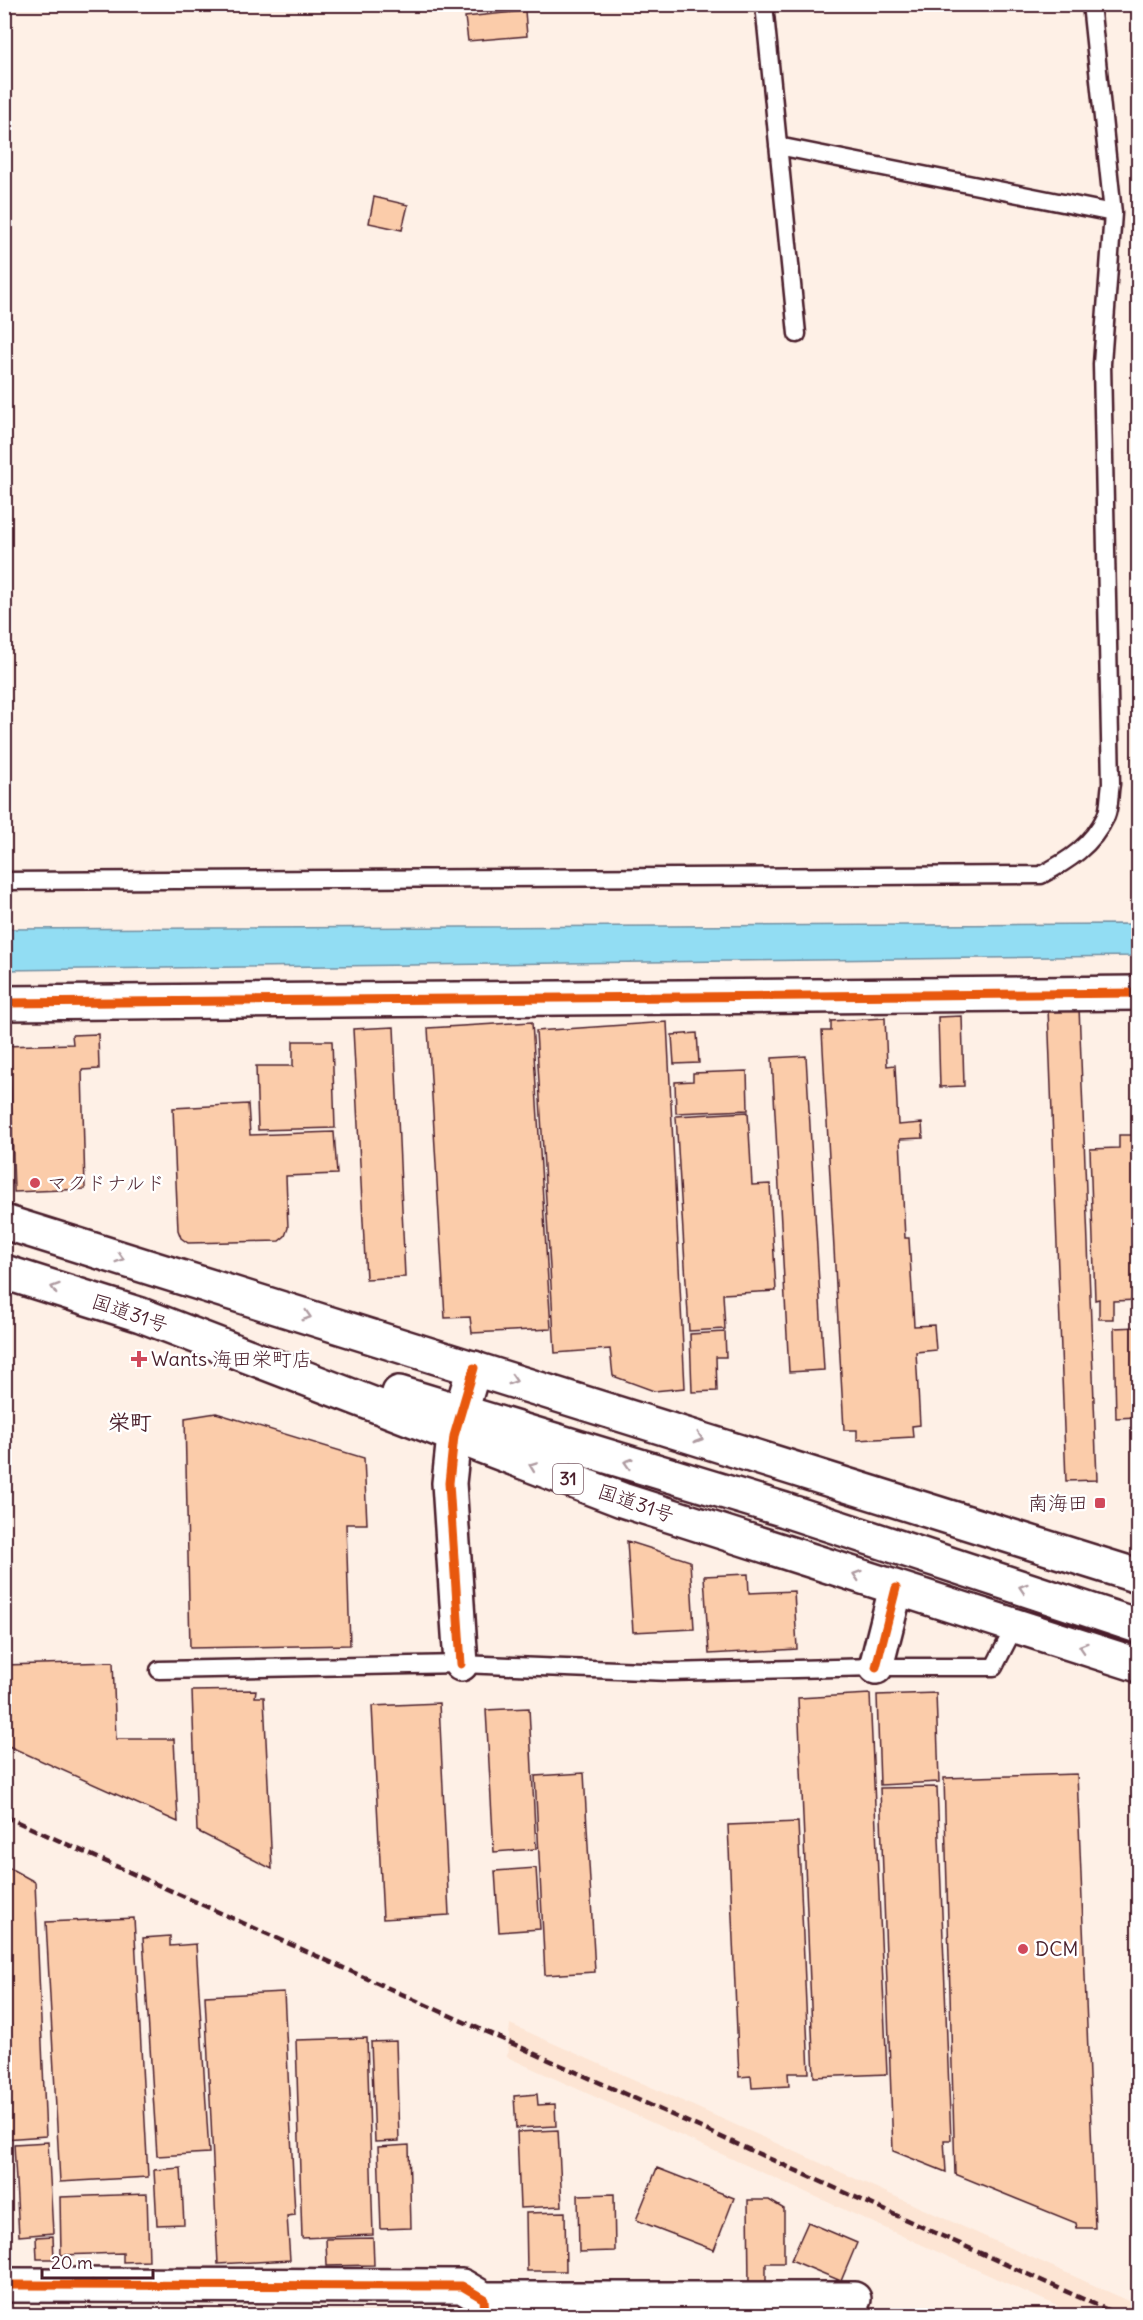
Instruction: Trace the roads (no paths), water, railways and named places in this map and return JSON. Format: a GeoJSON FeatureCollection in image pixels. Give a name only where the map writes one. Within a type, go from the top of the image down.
{"type":"FeatureCollection","features":[{"type":"Feature","properties":{"kind":"main road"},"geometry":{"type":"LineString","coordinates":[[4,1003],[1138,993]]}},
{"type":"Feature","properties":{"kind":"main road"},"geometry":{"type":"LineString","coordinates":[[4,1222],[1138,1576]]}},
{"type":"Feature","properties":{"kind":"main road","name":"国道31号"},"geometry":{"type":"LineString","coordinates":[[4,1272],[141,1315],[457,1424],[622,1500],[1138,1665]]}},
{"type":"Feature","properties":{"kind":"main road"},"geometry":{"type":"LineString","coordinates":[[461,1664],[449,1483],[457,1424],[474,1368]]}},
{"type":"Feature","properties":{"kind":"main road"},"geometry":{"type":"LineString","coordinates":[[457,1424],[785,1510],[1138,1626]]}},
{"type":"Feature","properties":{"kind":"main road"},"geometry":{"type":"LineString","coordinates":[[876,1667],[896,1588]]}},
{"type":"Feature","properties":{"kind":"main road"},"geometry":{"type":"LineString","coordinates":[[4,2285],[462,2286],[485,2307],[854,2299]]}},
{"type":"Feature","properties":{"kind":"lane"},"geometry":{"type":"LineString","coordinates":[[764,4],[797,334]]}},
{"type":"Feature","properties":{"kind":"lane"},"geometry":{"type":"LineString","coordinates":[[4,881],[1041,875],[1070,860],[1091,839],[1106,815],[1111,784],[1102,364],[1113,213],[1091,4]]}},
{"type":"Feature","properties":{"kind":"lane"},"geometry":{"type":"LineString","coordinates":[[778,146],[1113,213]]}},
{"type":"Feature","properties":{"kind":"lane"},"geometry":{"type":"LineString","coordinates":[[159,1670],[461,1664],[669,1672],[876,1667],[994,1667],[1015,1626]]}},
{"type":"Feature","properties":{"kind":"water"},"geometry":{"type":"Polygon","coordinates":[[[1138,924],[1138,956],[4,970],[5,929],[1138,924]]]}},
{"type":"Feature","properties":{"kind":"railway"},"geometry":{"type":"LineString","coordinates":[[4,1816],[1121,2316]]}},
{"type":"Feature","properties":{"kind":"place","name":"マクドナルド"},"geometry":{"type":"Point","coordinates":[35,1183]}},
{"type":"Feature","properties":{"kind":"place","name":"Wants 海田栄町店"},"geometry":{"type":"Point","coordinates":[139,1359]}},
{"type":"Feature","properties":{"kind":"place","name":"南海田"},"geometry":{"type":"Point","coordinates":[1100,1503]}},
{"type":"Feature","properties":{"kind":"place","name":"DCM"},"geometry":{"type":"Point","coordinates":[1023,1949]}},
{"type":"Feature","properties":{"kind":"district","name":"栄町"},"geometry":{"type":"Point","coordinates":[130,1422]}}]}
